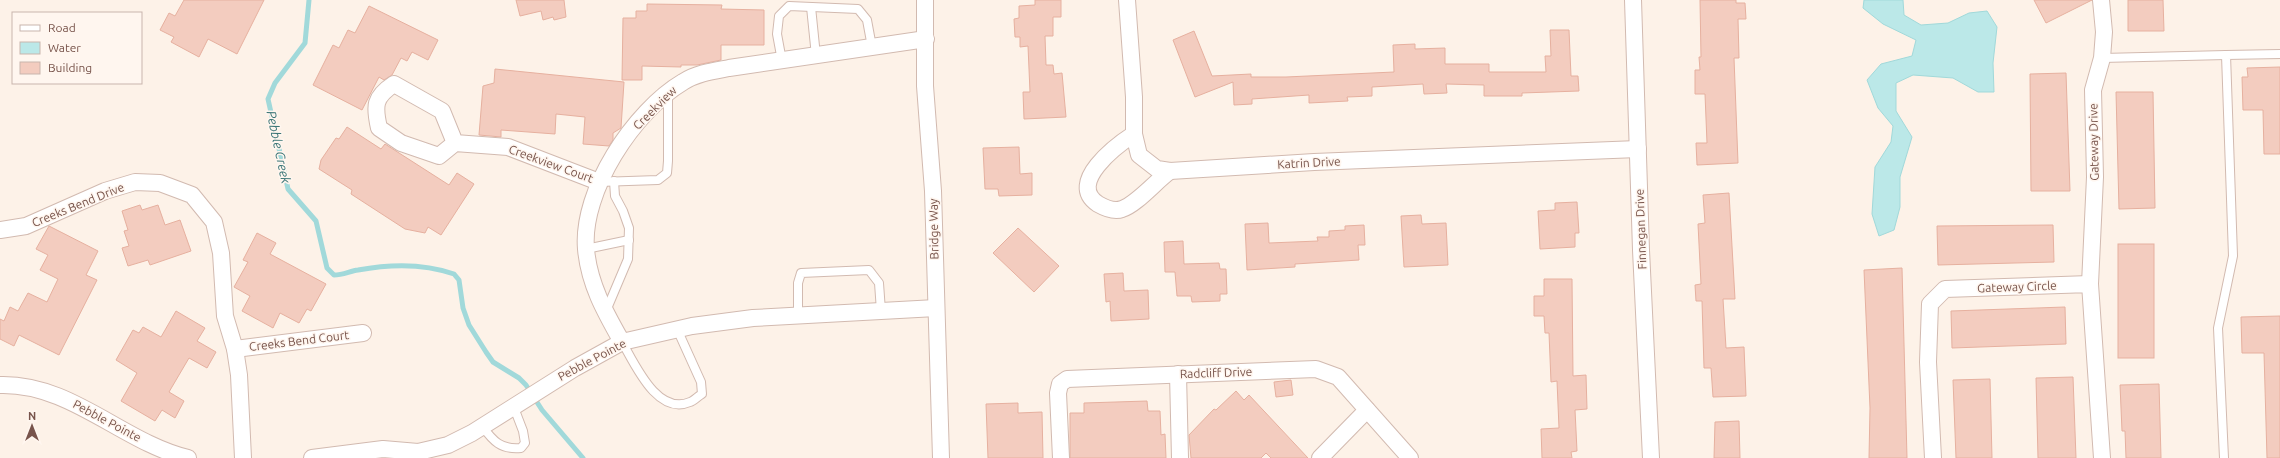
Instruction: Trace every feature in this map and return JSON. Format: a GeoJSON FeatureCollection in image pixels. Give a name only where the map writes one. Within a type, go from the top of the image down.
{"type":"FeatureCollection","features":[{"type":"Feature","properties":{"kind":"street","name":"Bridge Way"},"geometry":{"type":"LineString","coordinates":[[925,0],[926,86],[934,191],[941,458]]}},
{"type":"Feature","properties":{"kind":"street","name":"Katrin Drive"},"geometry":{"type":"LineString","coordinates":[[1127,0],[1134,97],[1134,134],[1140,155],[1157,168],[1170,171],[1314,162],[1638,149]]}},
{"type":"Feature","properties":{"kind":"street","name":"Finnegan Drive"},"geometry":{"type":"LineString","coordinates":[[1633,0],[1641,250],[1650,458]]}},
{"type":"Feature","properties":{"kind":"street","name":"Gateway Drive"},"geometry":{"type":"LineString","coordinates":[[2090,284],[2095,177],[2093,90],[2102,58],[2104,32],[2101,0]]}},
{"type":"Feature","properties":{"kind":"street","name":"Creekview"},"geometry":{"type":"LineString","coordinates":[[622,342],[605,312],[590,276],[586,249],[586,225],[590,207],[607,181],[621,145],[648,112],[668,92],[697,75],[729,68],[926,39]]}},
{"type":"Feature","properties":{"kind":"street"},"geometry":{"type":"LineString","coordinates":[[394,84],[442,111],[455,143],[439,156],[401,143],[379,128],[375,110],[379,98],[394,84]]}},
{"type":"Feature","properties":{"kind":"street"},"geometry":{"type":"LineString","coordinates":[[1134,134],[1114,147],[1093,171],[1090,195],[1098,204],[1110,210],[1122,209],[1170,171]]}},
{"type":"Feature","properties":{"kind":"street","name":"Creekview Court"},"geometry":{"type":"LineString","coordinates":[[455,143],[508,147],[607,181]]}},
{"type":"Feature","properties":{"kind":"street","name":"Creeks Bend Drive"},"geometry":{"type":"LineString","coordinates":[[0,230],[26,226],[105,191],[135,182],[160,183],[192,195],[214,222],[221,253],[225,316],[235,349],[243,419],[243,458]]}},
{"type":"Feature","properties":{"kind":"street"},"geometry":{"type":"LineString","coordinates":[[2090,284],[2102,458]]}},
{"type":"Feature","properties":{"kind":"street","name":"Gateway Circle"},"geometry":{"type":"LineString","coordinates":[[1933,458],[1928,362],[1928,321],[1930,304],[1945,289],[2090,284]]}},
{"type":"Feature","properties":{"kind":"street","name":"Pebble Pointe"},"geometry":{"type":"LineString","coordinates":[[312,458],[383,449],[448,454],[482,426],[513,405],[622,342],[677,329],[753,318],[936,308]]}},
{"type":"Feature","properties":{"kind":"street","name":"Creeks Bend Court"},"geometry":{"type":"LineString","coordinates":[[235,349],[363,333]]}},
{"type":"Feature","properties":{"kind":"street","name":"Radcliff Drive"},"geometry":{"type":"LineString","coordinates":[[1061,458],[1058,393],[1060,384],[1067,378],[1316,369],[1338,377],[1410,458]]}},
{"type":"Feature","properties":{"kind":"street"},"geometry":{"type":"LineString","coordinates":[[1178,374],[1180,458]]}},
{"type":"Feature","properties":{"kind":"street","name":"Pebble Pointe"},"geometry":{"type":"LineString","coordinates":[[0,385],[17,384],[65,399],[96,413],[168,453],[188,458]]}},
{"type":"Feature","properties":{"kind":"street"},"geometry":{"type":"LineString","coordinates":[[1320,458],[1367,410]]}},
{"type":"Feature","properties":{"kind":"lane"},"geometry":{"type":"LineString","coordinates":[[782,61],[777,34],[779,16],[789,6],[858,9],[867,20],[872,47]]}},
{"type":"Feature","properties":{"kind":"lane"},"geometry":{"type":"LineString","coordinates":[[811,7],[816,56]]}},
{"type":"Feature","properties":{"kind":"lane"},"geometry":{"type":"LineString","coordinates":[[2102,58],[2280,54]]}},
{"type":"Feature","properties":{"kind":"lane"},"geometry":{"type":"LineString","coordinates":[[2224,458],[2218,328],[2233,256],[2226,55]]}},
{"type":"Feature","properties":{"kind":"lane"},"geometry":{"type":"LineString","coordinates":[[605,312],[628,259],[629,240],[629,228],[623,211],[607,181],[658,180],[666,173],[668,161],[668,92]]}},
{"type":"Feature","properties":{"kind":"lane"},"geometry":{"type":"LineString","coordinates":[[586,249],[629,240]]}},
{"type":"Feature","properties":{"kind":"lane"},"geometry":{"type":"LineString","coordinates":[[798,316],[798,283],[801,273],[869,270],[879,283],[881,311]]}},
{"type":"Feature","properties":{"kind":"lane"},"geometry":{"type":"LineString","coordinates":[[622,342],[648,385],[664,402],[678,405],[690,402],[702,394],[701,382],[677,329]]}},
{"type":"Feature","properties":{"kind":"lane"},"geometry":{"type":"LineString","coordinates":[[482,426],[495,443],[510,450],[521,448],[525,443],[523,431],[513,405]]}},
{"type":"Feature","properties":{"kind":"water"},"geometry":{"type":"Polygon","coordinates":[[[1864,0],[1903,0],[1904,15],[1921,25],[1948,23],[1969,13],[1987,11],[1997,27],[1993,63],[1994,92],[1978,92],[1953,78],[1913,75],[1896,83],[1896,111],[1912,137],[1900,177],[1900,207],[1894,230],[1879,236],[1872,214],[1875,167],[1891,142],[1893,126],[1878,108],[1867,80],[1881,64],[1912,56],[1916,40],[1883,24],[1863,8],[1864,0]]]}},
{"type":"Feature","properties":{"kind":"building"},"geometry":{"type":"Polygon","coordinates":[[[184,0],[264,0],[237,54],[208,39],[199,57],[171,42],[174,37],[160,30],[169,13],[175,16],[184,0]]]}},
{"type":"Feature","properties":{"kind":"building"},"geometry":{"type":"Polygon","coordinates":[[[516,0],[564,0],[566,17],[554,20],[553,17],[543,20],[541,11],[520,16],[516,0]]]}},
{"type":"Feature","properties":{"kind":"building"},"geometry":{"type":"Polygon","coordinates":[[[1035,0],[1061,0],[1061,17],[1053,17],[1053,36],[1045,36],[1046,65],[1053,65],[1054,74],[1062,73],[1066,117],[1024,119],[1023,92],[1030,92],[1028,46],[1020,47],[1020,37],[1015,37],[1014,19],[1019,18],[1019,6],[1035,5],[1035,0]]]}},
{"type":"Feature","properties":{"kind":"building"},"geometry":{"type":"Polygon","coordinates":[[[1700,0],[1736,0],[1736,3],[1745,3],[1746,19],[1738,19],[1739,58],[1734,58],[1738,163],[1697,165],[1696,143],[1707,143],[1705,94],[1695,94],[1695,70],[1700,70],[1699,57],[1701,57],[1700,0]]]}},
{"type":"Feature","properties":{"kind":"building"},"geometry":{"type":"Polygon","coordinates":[[[2034,0],[2092,0],[2046,23],[2034,0]]]}},
{"type":"Feature","properties":{"kind":"building"},"geometry":{"type":"Polygon","coordinates":[[[2128,0],[2163,0],[2164,31],[2128,31],[2128,0]]]}},
{"type":"Feature","properties":{"kind":"building"},"geometry":{"type":"Polygon","coordinates":[[[647,4],[722,5],[721,9],[764,10],[764,45],[721,45],[721,60],[697,65],[681,65],[681,67],[642,66],[642,80],[622,80],[623,18],[636,18],[636,11],[647,11],[647,4]]]}},
{"type":"Feature","properties":{"kind":"building"},"geometry":{"type":"Polygon","coordinates":[[[369,6],[438,40],[428,60],[412,52],[407,61],[401,58],[392,75],[384,80],[379,77],[362,110],[313,85],[333,45],[339,48],[348,30],[355,33],[369,6]]]}},
{"type":"Feature","properties":{"kind":"building"},"geometry":{"type":"Polygon","coordinates":[[[1550,30],[1569,30],[1571,76],[1578,76],[1579,91],[1522,93],[1522,96],[1484,96],[1484,85],[1446,84],[1447,93],[1424,94],[1423,84],[1372,87],[1372,96],[1347,97],[1348,101],[1309,103],[1309,95],[1252,99],[1252,104],[1234,105],[1233,82],[1195,97],[1173,40],[1194,31],[1212,76],[1251,74],[1251,77],[1286,77],[1394,72],[1393,45],[1415,44],[1415,49],[1445,48],[1445,64],[1489,64],[1489,72],[1546,72],[1545,56],[1551,56],[1550,30]]]}},
{"type":"Feature","properties":{"kind":"building"},"geometry":{"type":"Polygon","coordinates":[[[2280,67],[2280,154],[2264,154],[2263,110],[2243,110],[2242,77],[2248,77],[2247,68],[2280,67]]]}},
{"type":"Feature","properties":{"kind":"building"},"geometry":{"type":"Polygon","coordinates":[[[495,69],[624,82],[621,128],[613,133],[613,140],[609,146],[583,144],[585,117],[556,114],[555,134],[501,130],[501,137],[479,135],[483,86],[494,83],[495,69]]]}},
{"type":"Feature","properties":{"kind":"building"},"geometry":{"type":"Polygon","coordinates":[[[2066,73],[2070,191],[2031,191],[2030,74],[2066,73]]]}},
{"type":"Feature","properties":{"kind":"building"},"geometry":{"type":"Polygon","coordinates":[[[2116,92],[2153,92],[2155,208],[2119,209],[2116,92]]]}},
{"type":"Feature","properties":{"kind":"building"},"geometry":{"type":"Polygon","coordinates":[[[347,127],[381,149],[385,144],[449,185],[457,173],[474,184],[441,235],[428,227],[425,233],[405,229],[351,194],[352,190],[319,169],[321,160],[336,138],[339,139],[347,127]]]}},
{"type":"Feature","properties":{"kind":"building"},"geometry":{"type":"Polygon","coordinates":[[[1019,147],[1020,174],[1032,173],[1032,195],[999,196],[998,189],[985,189],[983,148],[1019,147]]]}},
{"type":"Feature","properties":{"kind":"building"},"geometry":{"type":"Polygon","coordinates":[[[1729,193],[1735,299],[1723,299],[1726,348],[1744,347],[1746,396],[1713,397],[1711,368],[1704,368],[1702,301],[1696,301],[1695,285],[1701,284],[1698,224],[1705,223],[1703,195],[1729,193]]]}},
{"type":"Feature","properties":{"kind":"building"},"geometry":{"type":"Polygon","coordinates":[[[1577,202],[1579,233],[1575,233],[1575,247],[1540,249],[1538,211],[1555,210],[1555,203],[1577,202]]]}},
{"type":"Feature","properties":{"kind":"building"},"geometry":{"type":"Polygon","coordinates":[[[140,205],[142,210],[158,205],[165,225],[180,220],[191,251],[150,265],[148,260],[128,266],[122,248],[129,246],[124,231],[128,230],[122,211],[140,205]]]}},
{"type":"Feature","properties":{"kind":"building"},"geometry":{"type":"Polygon","coordinates":[[[1421,215],[1422,224],[1446,223],[1448,265],[1404,267],[1401,216],[1421,215]]]}},
{"type":"Feature","properties":{"kind":"building"},"geometry":{"type":"Polygon","coordinates":[[[1268,223],[1269,243],[1318,241],[1317,237],[1329,237],[1329,231],[1345,230],[1345,226],[1364,225],[1365,245],[1358,245],[1359,260],[1295,264],[1295,267],[1247,270],[1245,224],[1268,223]]]}},
{"type":"Feature","properties":{"kind":"building"},"geometry":{"type":"Polygon","coordinates":[[[2053,225],[2054,262],[1938,265],[1937,226],[2053,225]]]}},
{"type":"Feature","properties":{"kind":"building"},"geometry":{"type":"Polygon","coordinates":[[[49,226],[98,251],[86,275],[97,280],[59,355],[19,335],[14,346],[0,339],[0,319],[4,321],[10,307],[18,311],[28,293],[47,302],[58,279],[40,270],[48,255],[36,249],[49,226]]]}},
{"type":"Feature","properties":{"kind":"building"},"geometry":{"type":"Polygon","coordinates":[[[1018,228],[1059,266],[1034,292],[993,253],[1018,228]]]}},
{"type":"Feature","properties":{"kind":"building"},"geometry":{"type":"Polygon","coordinates":[[[257,233],[276,243],[270,254],[326,284],[311,311],[307,309],[299,323],[280,313],[273,328],[242,311],[250,296],[234,287],[248,262],[243,260],[257,233]]]}},
{"type":"Feature","properties":{"kind":"building"},"geometry":{"type":"Polygon","coordinates":[[[1183,241],[1184,264],[1219,263],[1220,269],[1226,269],[1227,294],[1220,294],[1220,301],[1192,302],[1191,296],[1177,296],[1175,272],[1165,272],[1164,242],[1183,241]]]}},
{"type":"Feature","properties":{"kind":"building"},"geometry":{"type":"Polygon","coordinates":[[[2118,244],[2154,244],[2154,358],[2118,358],[2118,244]]]}},
{"type":"Feature","properties":{"kind":"building"},"geometry":{"type":"Polygon","coordinates":[[[1902,268],[1907,458],[1869,458],[1870,408],[1864,270],[1902,268]]]}},
{"type":"Feature","properties":{"kind":"building"},"geometry":{"type":"Polygon","coordinates":[[[1123,273],[1124,291],[1148,290],[1149,319],[1111,321],[1110,301],[1106,302],[1104,274],[1123,273]]]}},
{"type":"Feature","properties":{"kind":"building"},"geometry":{"type":"Polygon","coordinates":[[[1544,279],[1572,279],[1573,376],[1586,375],[1587,409],[1575,410],[1577,451],[1571,452],[1572,458],[1542,458],[1541,429],[1559,428],[1557,381],[1551,382],[1549,333],[1545,333],[1544,316],[1534,316],[1534,296],[1544,296],[1544,279]]]}},
{"type":"Feature","properties":{"kind":"building"},"geometry":{"type":"Polygon","coordinates":[[[2065,307],[2066,344],[1952,348],[1951,311],[2065,307]]]}},
{"type":"Feature","properties":{"kind":"building"},"geometry":{"type":"Polygon","coordinates":[[[176,311],[205,328],[197,341],[216,352],[207,368],[189,358],[169,392],[184,401],[175,418],[162,410],[155,421],[121,401],[137,373],[116,360],[133,330],[139,333],[143,327],[161,337],[176,311]]]}},
{"type":"Feature","properties":{"kind":"building"},"geometry":{"type":"Polygon","coordinates":[[[2280,316],[2280,458],[2267,458],[2264,353],[2242,353],[2241,317],[2280,316]]]}},
{"type":"Feature","properties":{"kind":"building"},"geometry":{"type":"Polygon","coordinates":[[[2073,377],[2076,458],[2038,458],[2036,378],[2073,377]]]}},
{"type":"Feature","properties":{"kind":"building"},"geometry":{"type":"Polygon","coordinates":[[[1990,379],[1992,458],[1956,458],[1953,380],[1990,379]]]}},
{"type":"Feature","properties":{"kind":"building"},"geometry":{"type":"Polygon","coordinates":[[[1291,380],[1293,395],[1276,397],[1274,382],[1291,380]]]}},
{"type":"Feature","properties":{"kind":"building"},"geometry":{"type":"Polygon","coordinates":[[[2159,384],[2161,458],[2126,458],[2125,431],[2122,431],[2120,385],[2159,384]]]}},
{"type":"Feature","properties":{"kind":"building"},"geometry":{"type":"Polygon","coordinates":[[[1236,391],[1244,400],[1249,395],[1308,458],[1271,458],[1266,453],[1261,458],[1191,458],[1189,435],[1214,409],[1216,410],[1236,391]]]}},
{"type":"Feature","properties":{"kind":"building"},"geometry":{"type":"Polygon","coordinates":[[[1147,401],[1148,411],[1160,411],[1161,435],[1165,434],[1166,458],[1070,458],[1070,413],[1084,413],[1084,403],[1147,401]]]}},
{"type":"Feature","properties":{"kind":"building"},"geometry":{"type":"Polygon","coordinates":[[[1018,403],[1018,413],[1042,412],[1043,458],[988,458],[986,404],[1018,403]]]}},
{"type":"Feature","properties":{"kind":"building"},"geometry":{"type":"Polygon","coordinates":[[[1739,421],[1740,458],[1714,458],[1715,422],[1739,421]]]}},
{"type":"Feature","properties":{"kind":"waterway","name":"Pebble Creek"},"geometry":{"type":"LineString","coordinates":[[309,0],[305,43],[275,83],[268,99],[288,189],[316,221],[327,268],[334,275],[370,268],[394,266],[418,266],[442,270],[454,274],[459,280],[463,308],[469,325],[493,362],[519,378],[526,385],[542,410],[583,458]]}}]}
